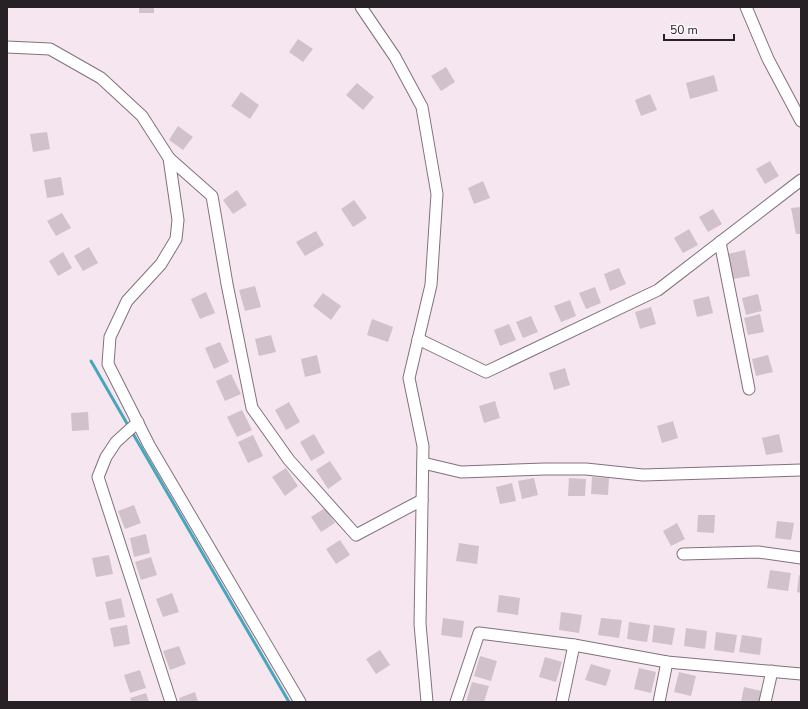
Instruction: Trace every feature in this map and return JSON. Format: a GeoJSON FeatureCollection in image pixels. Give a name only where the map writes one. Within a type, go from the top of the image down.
{"type":"FeatureCollection","features":[{"type":"Feature","properties":{"kind":"street"},"geometry":{"type":"LineString","coordinates":[[361,7],[395,57],[422,107],[437,194],[431,285],[409,378],[423,446],[420,624],[427,702]]}},
{"type":"Feature","properties":{"kind":"street"},"geometry":{"type":"LineString","coordinates":[[746,7],[768,59],[801,121]]}},
{"type":"Feature","properties":{"kind":"street"},"geometry":{"type":"LineString","coordinates":[[7,47],[50,50],[101,78],[142,116],[169,158],[212,196],[227,284],[252,408],[289,460],[356,535],[422,500]]}},
{"type":"Feature","properties":{"kind":"street"},"geometry":{"type":"LineString","coordinates":[[169,158],[178,220],[176,239],[161,264],[127,301],[110,337],[108,364],[150,445],[300,702]]}},
{"type":"Feature","properties":{"kind":"street"},"geometry":{"type":"LineString","coordinates":[[418,339],[486,372],[658,290],[801,180]]}},
{"type":"Feature","properties":{"kind":"street"},"geometry":{"type":"LineString","coordinates":[[720,242],[749,389]]}},
{"type":"Feature","properties":{"kind":"street"},"geometry":{"type":"LineString","coordinates":[[138,422],[116,442],[106,457],[98,477],[171,702]]}},
{"type":"Feature","properties":{"kind":"street"},"geometry":{"type":"LineString","coordinates":[[423,463],[461,472],[586,469],[643,475],[801,470]]}},
{"type":"Feature","properties":{"kind":"street"},"geometry":{"type":"LineString","coordinates":[[683,554],[758,552],[801,558]]}},
{"type":"Feature","properties":{"kind":"street"},"geometry":{"type":"LineString","coordinates":[[456,702],[479,633],[574,645],[667,662],[801,674]]}},
{"type":"Feature","properties":{"kind":"street"},"geometry":{"type":"LineString","coordinates":[[562,702],[574,645]]}},
{"type":"Feature","properties":{"kind":"street"},"geometry":{"type":"LineString","coordinates":[[659,702],[667,662]]}},
{"type":"Feature","properties":{"kind":"street"},"geometry":{"type":"LineString","coordinates":[[765,702],[772,671]]}},
{"type":"Feature","properties":{"kind":"building"},"geometry":{"type":"Polygon","coordinates":[[[139,7],[154,7],[154,13],[139,13],[139,7]]]}},
{"type":"Feature","properties":{"kind":"building"},"geometry":{"type":"Polygon","coordinates":[[[298,39],[313,49],[303,62],[289,52],[298,39]]]}},
{"type":"Feature","properties":{"kind":"building"},"geometry":{"type":"Polygon","coordinates":[[[446,67],[455,82],[441,91],[431,76],[446,67]]]}},
{"type":"Feature","properties":{"kind":"building"},"geometry":{"type":"Polygon","coordinates":[[[714,75],[718,91],[690,99],[686,83],[714,75]]]}},
{"type":"Feature","properties":{"kind":"building"},"geometry":{"type":"Polygon","coordinates":[[[357,83],[374,97],[363,110],[346,95],[357,83]]]}},
{"type":"Feature","properties":{"kind":"building"},"geometry":{"type":"Polygon","coordinates":[[[241,92],[259,105],[250,119],[231,106],[241,92]]]}},
{"type":"Feature","properties":{"kind":"building"},"geometry":{"type":"Polygon","coordinates":[[[650,94],[657,110],[641,116],[635,100],[650,94]]]}},
{"type":"Feature","properties":{"kind":"building"},"geometry":{"type":"Polygon","coordinates":[[[178,126],[193,137],[183,150],[169,140],[178,126]]]}},
{"type":"Feature","properties":{"kind":"building"},"geometry":{"type":"Polygon","coordinates":[[[47,132],[50,149],[33,152],[30,134],[47,132]]]}},
{"type":"Feature","properties":{"kind":"building"},"geometry":{"type":"Polygon","coordinates":[[[770,161],[779,176],[765,184],[756,169],[770,161]]]}},
{"type":"Feature","properties":{"kind":"building"},"geometry":{"type":"Polygon","coordinates":[[[61,177],[64,195],[47,198],[44,180],[61,177]]]}},
{"type":"Feature","properties":{"kind":"building"},"geometry":{"type":"Polygon","coordinates":[[[483,181],[490,198],[474,204],[468,188],[483,181]]]}},
{"type":"Feature","properties":{"kind":"building"},"geometry":{"type":"Polygon","coordinates":[[[237,190],[247,205],[233,214],[223,200],[237,190]]]}},
{"type":"Feature","properties":{"kind":"building"},"geometry":{"type":"Polygon","coordinates":[[[354,200],[367,218],[353,227],[341,209],[354,200]]]}},
{"type":"Feature","properties":{"kind":"building"},"geometry":{"type":"Polygon","coordinates":[[[801,207],[801,234],[796,234],[791,208],[801,207]]]}},
{"type":"Feature","properties":{"kind":"building"},"geometry":{"type":"Polygon","coordinates":[[[713,209],[722,224],[708,232],[699,217],[713,209]]]}},
{"type":"Feature","properties":{"kind":"building"},"geometry":{"type":"Polygon","coordinates":[[[62,213],[71,228],[56,236],[47,221],[62,213]]]}},
{"type":"Feature","properties":{"kind":"building"},"geometry":{"type":"Polygon","coordinates":[[[689,229],[698,245],[683,253],[674,238],[689,229]]]}},
{"type":"Feature","properties":{"kind":"building"},"geometry":{"type":"Polygon","coordinates":[[[316,231],[324,245],[305,256],[296,242],[316,231]]]}},
{"type":"Feature","properties":{"kind":"building"},"geometry":{"type":"Polygon","coordinates":[[[89,247],[98,263],[83,271],[74,256],[89,247]]]}},
{"type":"Feature","properties":{"kind":"building"},"geometry":{"type":"Polygon","coordinates":[[[745,250],[750,276],[733,279],[728,254],[745,250]]]}},
{"type":"Feature","properties":{"kind":"building"},"geometry":{"type":"Polygon","coordinates":[[[63,252],[72,268],[58,276],[49,261],[63,252]]]}},
{"type":"Feature","properties":{"kind":"building"},"geometry":{"type":"Polygon","coordinates":[[[619,268],[626,284],[610,291],[604,274],[619,268]]]}},
{"type":"Feature","properties":{"kind":"building"},"geometry":{"type":"Polygon","coordinates":[[[255,286],[261,307],[245,311],[239,290],[255,286]]]}},
{"type":"Feature","properties":{"kind":"building"},"geometry":{"type":"Polygon","coordinates":[[[595,287],[601,303],[586,309],[579,293],[595,287]]]}},
{"type":"Feature","properties":{"kind":"building"},"geometry":{"type":"Polygon","coordinates":[[[206,292],[215,313],[200,319],[191,299],[206,292]]]}},
{"type":"Feature","properties":{"kind":"building"},"geometry":{"type":"Polygon","coordinates":[[[323,293],[341,306],[331,320],[313,306],[323,293]]]}},
{"type":"Feature","properties":{"kind":"building"},"geometry":{"type":"Polygon","coordinates":[[[758,294],[762,311],[746,315],[742,298],[758,294]]]}},
{"type":"Feature","properties":{"kind":"building"},"geometry":{"type":"Polygon","coordinates":[[[709,296],[713,313],[697,317],[693,300],[709,296]]]}},
{"type":"Feature","properties":{"kind":"building"},"geometry":{"type":"Polygon","coordinates":[[[570,300],[576,316],[561,322],[554,306],[570,300]]]}},
{"type":"Feature","properties":{"kind":"building"},"geometry":{"type":"Polygon","coordinates":[[[651,307],[656,324],[640,329],[635,312],[651,307]]]}},
{"type":"Feature","properties":{"kind":"building"},"geometry":{"type":"Polygon","coordinates":[[[760,314],[764,332],[748,335],[744,318],[760,314]]]}},
{"type":"Feature","properties":{"kind":"building"},"geometry":{"type":"Polygon","coordinates":[[[531,316],[538,332],[523,338],[516,322],[531,316]]]}},
{"type":"Feature","properties":{"kind":"building"},"geometry":{"type":"Polygon","coordinates":[[[372,319],[393,327],[388,342],[367,335],[372,319]]]}},
{"type":"Feature","properties":{"kind":"building"},"geometry":{"type":"Polygon","coordinates":[[[509,324],[516,340],[500,346],[494,330],[509,324]]]}},
{"type":"Feature","properties":{"kind":"building"},"geometry":{"type":"Polygon","coordinates":[[[271,335],[276,352],[259,356],[255,339],[271,335]]]}},
{"type":"Feature","properties":{"kind":"building"},"geometry":{"type":"Polygon","coordinates":[[[220,342],[229,362],[214,369],[205,348],[220,342]]]}},
{"type":"Feature","properties":{"kind":"building"},"geometry":{"type":"Polygon","coordinates":[[[317,355],[321,373],[305,377],[301,359],[317,355]]]}},
{"type":"Feature","properties":{"kind":"building"},"geometry":{"type":"Polygon","coordinates":[[[768,355],[773,372],[756,376],[752,359],[768,355]]]}},
{"type":"Feature","properties":{"kind":"building"},"geometry":{"type":"Polygon","coordinates":[[[565,368],[570,385],[554,390],[549,373],[565,368]]]}},
{"type":"Feature","properties":{"kind":"building"},"geometry":{"type":"Polygon","coordinates":[[[231,374],[241,394],[225,401],[216,381],[231,374]]]}},
{"type":"Feature","properties":{"kind":"building"},"geometry":{"type":"Polygon","coordinates":[[[495,401],[500,418],[484,423],[479,406],[495,401]]]}},
{"type":"Feature","properties":{"kind":"building"},"geometry":{"type":"Polygon","coordinates":[[[289,402],[300,422],[286,430],[275,410],[289,402]]]}},
{"type":"Feature","properties":{"kind":"building"},"geometry":{"type":"Polygon","coordinates":[[[242,410],[252,430],[237,437],[227,417],[242,410]]]}},
{"type":"Feature","properties":{"kind":"building"},"geometry":{"type":"Polygon","coordinates":[[[88,412],[89,430],[72,431],[71,413],[88,412]]]}},
{"type":"Feature","properties":{"kind":"building"},"geometry":{"type":"Polygon","coordinates":[[[673,421],[678,438],[662,443],[657,426],[673,421]]]}},
{"type":"Feature","properties":{"kind":"building"},"geometry":{"type":"Polygon","coordinates":[[[314,434],[325,453],[311,461],[300,442],[314,434]]]}},
{"type":"Feature","properties":{"kind":"building"},"geometry":{"type":"Polygon","coordinates":[[[779,434],[783,452],[766,455],[762,438],[779,434]]]}},
{"type":"Feature","properties":{"kind":"building"},"geometry":{"type":"Polygon","coordinates":[[[253,435],[263,456],[248,463],[238,442],[253,435]]]}},
{"type":"Feature","properties":{"kind":"building"},"geometry":{"type":"Polygon","coordinates":[[[330,461],[342,479],[328,489],[316,470],[330,461]]]}},
{"type":"Feature","properties":{"kind":"building"},"geometry":{"type":"Polygon","coordinates":[[[286,468],[298,486],[285,496],[272,477],[286,468]]]}},
{"type":"Feature","properties":{"kind":"building"},"geometry":{"type":"Polygon","coordinates":[[[592,477],[609,478],[608,495],[591,494],[592,477]]]}},
{"type":"Feature","properties":{"kind":"building"},"geometry":{"type":"Polygon","coordinates":[[[534,478],[538,495],[522,499],[518,481],[534,478]]]}},
{"type":"Feature","properties":{"kind":"building"},"geometry":{"type":"Polygon","coordinates":[[[569,478],[586,479],[585,496],[568,496],[569,478]]]}},
{"type":"Feature","properties":{"kind":"building"},"geometry":{"type":"Polygon","coordinates":[[[512,483],[516,501],[500,504],[496,487],[512,483]]]}},
{"type":"Feature","properties":{"kind":"building"},"geometry":{"type":"Polygon","coordinates":[[[134,505],[141,523],[125,529],[118,511],[134,505]]]}},
{"type":"Feature","properties":{"kind":"building"},"geometry":{"type":"Polygon","coordinates":[[[325,508],[335,523],[321,532],[311,517],[325,508]]]}},
{"type":"Feature","properties":{"kind":"building"},"geometry":{"type":"Polygon","coordinates":[[[698,515],[715,515],[714,533],[697,532],[698,515]]]}},
{"type":"Feature","properties":{"kind":"building"},"geometry":{"type":"Polygon","coordinates":[[[777,521],[794,523],[791,540],[775,538],[777,521]]]}},
{"type":"Feature","properties":{"kind":"building"},"geometry":{"type":"Polygon","coordinates":[[[677,523],[685,539],[671,546],[663,531],[677,523]]]}},
{"type":"Feature","properties":{"kind":"building"},"geometry":{"type":"Polygon","coordinates":[[[146,534],[150,553],[134,557],[130,538],[146,534]]]}},
{"type":"Feature","properties":{"kind":"building"},"geometry":{"type":"Polygon","coordinates":[[[340,540],[350,555],[336,564],[326,549],[340,540]]]}},
{"type":"Feature","properties":{"kind":"building"},"geometry":{"type":"Polygon","coordinates":[[[459,543],[479,546],[477,564],[456,561],[459,543]]]}},
{"type":"Feature","properties":{"kind":"building"},"geometry":{"type":"Polygon","coordinates":[[[109,555],[113,574],[96,577],[92,558],[109,555]]]}},
{"type":"Feature","properties":{"kind":"building"},"geometry":{"type":"Polygon","coordinates":[[[151,557],[157,575],[141,580],[135,562],[151,557]]]}},
{"type":"Feature","properties":{"kind":"building"},"geometry":{"type":"Polygon","coordinates":[[[770,570],[791,573],[788,591],[767,588],[770,570]]]}},
{"type":"Feature","properties":{"kind":"building"},"geometry":{"type":"Polygon","coordinates":[[[799,575],[801,576],[801,593],[797,592],[799,575]]]}},
{"type":"Feature","properties":{"kind":"building"},"geometry":{"type":"Polygon","coordinates":[[[172,593],[179,612],[163,617],[156,599],[172,593]]]}},
{"type":"Feature","properties":{"kind":"building"},"geometry":{"type":"Polygon","coordinates":[[[499,595],[520,598],[518,615],[497,612],[499,595]]]}},
{"type":"Feature","properties":{"kind":"building"},"geometry":{"type":"Polygon","coordinates":[[[121,598],[125,617],[109,620],[105,602],[121,598]]]}},
{"type":"Feature","properties":{"kind":"building"},"geometry":{"type":"Polygon","coordinates":[[[561,612],[582,615],[579,633],[559,630],[561,612]]]}},
{"type":"Feature","properties":{"kind":"building"},"geometry":{"type":"Polygon","coordinates":[[[443,618],[464,621],[462,638],[441,635],[443,618]]]}},
{"type":"Feature","properties":{"kind":"building"},"geometry":{"type":"Polygon","coordinates":[[[601,618],[622,620],[619,638],[598,635],[601,618]]]}},
{"type":"Feature","properties":{"kind":"building"},"geometry":{"type":"Polygon","coordinates":[[[629,622],[650,625],[647,642],[627,639],[629,622]]]}},
{"type":"Feature","properties":{"kind":"building"},"geometry":{"type":"Polygon","coordinates":[[[127,625],[130,644],[114,647],[110,628],[127,625]]]}},
{"type":"Feature","properties":{"kind":"building"},"geometry":{"type":"Polygon","coordinates":[[[654,625],[675,628],[672,645],[652,642],[654,625]]]}},
{"type":"Feature","properties":{"kind":"building"},"geometry":{"type":"Polygon","coordinates":[[[686,628],[707,631],[705,649],[684,646],[686,628]]]}},
{"type":"Feature","properties":{"kind":"building"},"geometry":{"type":"Polygon","coordinates":[[[716,632],[737,635],[734,653],[714,650],[716,632]]]}},
{"type":"Feature","properties":{"kind":"building"},"geometry":{"type":"Polygon","coordinates":[[[742,635],[762,638],[760,655],[739,652],[742,635]]]}},
{"type":"Feature","properties":{"kind":"building"},"geometry":{"type":"Polygon","coordinates":[[[179,646],[186,664],[170,670],[163,651],[179,646]]]}},
{"type":"Feature","properties":{"kind":"building"},"geometry":{"type":"Polygon","coordinates":[[[380,650],[390,665],[376,674],[366,659],[380,650]]]}},
{"type":"Feature","properties":{"kind":"building"},"geometry":{"type":"Polygon","coordinates":[[[480,656],[497,661],[491,681],[474,676],[480,656]]]}},
{"type":"Feature","properties":{"kind":"building"},"geometry":{"type":"Polygon","coordinates":[[[545,657],[562,662],[556,682],[539,677],[545,657]]]}},
{"type":"Feature","properties":{"kind":"building"},"geometry":{"type":"Polygon","coordinates":[[[591,664],[611,670],[606,686],[585,680],[591,664]]]}},
{"type":"Feature","properties":{"kind":"building"},"geometry":{"type":"Polygon","coordinates":[[[639,668],[656,672],[651,693],[634,689],[639,668]]]}},
{"type":"Feature","properties":{"kind":"building"},"geometry":{"type":"Polygon","coordinates":[[[140,670],[146,688],[130,693],[124,675],[140,670]]]}},
{"type":"Feature","properties":{"kind":"building"},"geometry":{"type":"Polygon","coordinates":[[[679,672],[696,676],[691,696],[674,692],[679,672]]]}},
{"type":"Feature","properties":{"kind":"building"},"geometry":{"type":"Polygon","coordinates":[[[472,682],[489,686],[484,702],[466,702],[472,682]]]}},
{"type":"Feature","properties":{"kind":"building"},"geometry":{"type":"Polygon","coordinates":[[[744,687],[761,691],[759,702],[741,702],[744,687]]]}},
{"type":"Feature","properties":{"kind":"building"},"geometry":{"type":"Polygon","coordinates":[[[195,692],[198,702],[180,702],[179,698],[195,692]]]}},
{"type":"Feature","properties":{"kind":"building"},"geometry":{"type":"Polygon","coordinates":[[[146,693],[149,702],[132,702],[130,698],[146,693]]]}},
{"type":"Feature","properties":{"kind":"waterway"},"geometry":{"type":"LineString","coordinates":[[91,361],[129,427]]}},
{"type":"Feature","properties":{"kind":"waterway"},"geometry":{"type":"LineString","coordinates":[[132,432],[289,702]]}}]}
